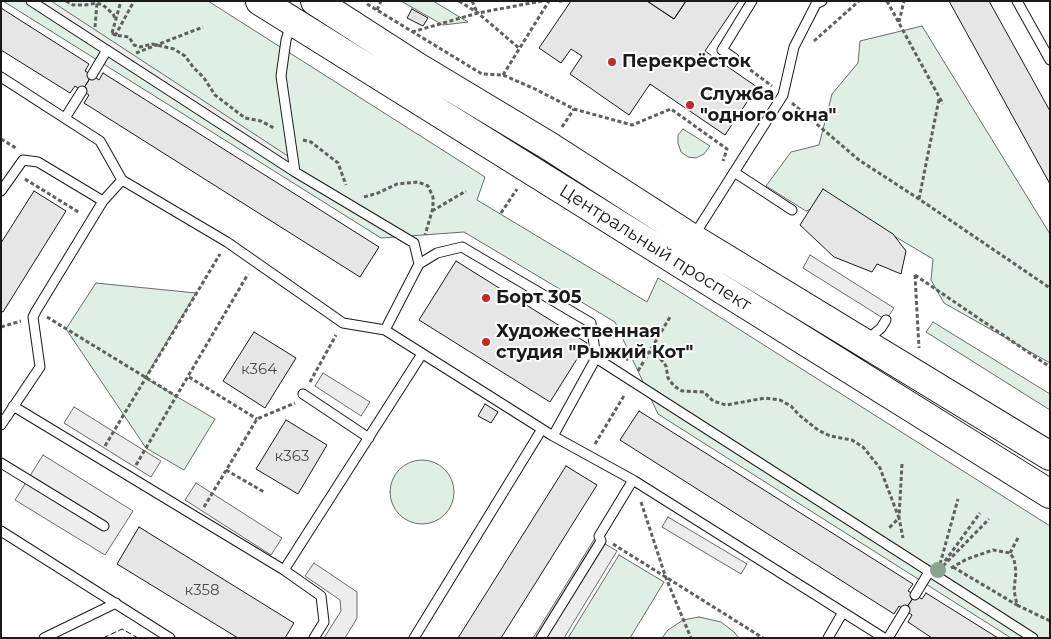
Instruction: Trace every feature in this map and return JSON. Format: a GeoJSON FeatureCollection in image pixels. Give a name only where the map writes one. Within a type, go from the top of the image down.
{"type":"FeatureCollection","features":[{"type":"Feature","properties":{"kind":"main road","name":"Центральный проспект"},"geometry":{"type":"LineString","coordinates":[[260,1],[1050,494]]}},
{"type":"Feature","properties":{"kind":"main road","name":"Центральный проспект"},"geometry":{"type":"LineString","coordinates":[[315,1],[416,66],[549,146],[692,238],[1050,456]]}},
{"type":"Feature","properties":{"kind":"lane"},"geometry":{"type":"LineString","coordinates":[[31,1],[296,172],[414,244],[419,264]]}},
{"type":"Feature","properties":{"kind":"lane"},"geometry":{"type":"LineString","coordinates":[[734,58],[722,50],[752,1]]}},
{"type":"Feature","properties":{"kind":"lane"},"geometry":{"type":"LineString","coordinates":[[1017,1],[1050,60]]}},
{"type":"Feature","properties":{"kind":"lane"},"geometry":{"type":"LineString","coordinates":[[692,238],[783,95],[794,47],[817,2]]}},
{"type":"Feature","properties":{"kind":"lane"},"geometry":{"type":"LineString","coordinates":[[292,21],[286,40],[281,76],[296,172]]}},
{"type":"Feature","properties":{"kind":"lane"},"geometry":{"type":"LineString","coordinates":[[92,75],[107,50]]}},
{"type":"Feature","properties":{"kind":"lane"},"geometry":{"type":"LineString","coordinates":[[1,78],[100,141],[122,180],[227,242],[343,323],[385,330],[553,436],[633,480],[884,638]]}},
{"type":"Feature","properties":{"kind":"lane"},"geometry":{"type":"LineString","coordinates":[[65,118],[82,91]]}},
{"type":"Feature","properties":{"kind":"lane"},"geometry":{"type":"LineString","coordinates":[[1,191],[23,160],[38,162],[103,201]]}},
{"type":"Feature","properties":{"kind":"lane"},"geometry":{"type":"LineString","coordinates":[[734,172],[792,210]]}},
{"type":"Feature","properties":{"kind":"lane"},"geometry":{"type":"LineString","coordinates":[[1,425],[40,367],[35,314],[103,201],[122,180]]}},
{"type":"Feature","properties":{"kind":"lane"},"geometry":{"type":"LineString","coordinates":[[385,330],[419,264],[437,254],[462,247],[591,323],[596,358],[553,436]]}},
{"type":"Feature","properties":{"kind":"lane"},"geometry":{"type":"LineString","coordinates":[[864,343],[881,328],[886,320]]}},
{"type":"Feature","properties":{"kind":"lane"},"geometry":{"type":"LineString","coordinates":[[284,570],[422,354]]}},
{"type":"Feature","properties":{"kind":"lane"},"geometry":{"type":"LineString","coordinates":[[596,358],[1033,638]]}},
{"type":"Feature","properties":{"kind":"lane"},"geometry":{"type":"LineString","coordinates":[[303,394],[369,438]]}},
{"type":"Feature","properties":{"kind":"lane"},"geometry":{"type":"LineString","coordinates":[[13,406],[284,570],[321,596],[324,622],[314,638]]}},
{"type":"Feature","properties":{"kind":"lane"},"geometry":{"type":"LineString","coordinates":[[414,638],[542,429]]}},
{"type":"Feature","properties":{"kind":"lane"},"geometry":{"type":"LineString","coordinates":[[1,463],[104,526]]}},
{"type":"Feature","properties":{"kind":"lane"},"geometry":{"type":"LineString","coordinates":[[542,638],[600,541],[599,536],[633,480]]}},
{"type":"Feature","properties":{"kind":"lane"},"geometry":{"type":"LineString","coordinates":[[1,531],[116,603],[157,634],[170,638]]}},
{"type":"Feature","properties":{"kind":"lane"},"geometry":{"type":"LineString","coordinates":[[915,595],[929,572]]}},
{"type":"Feature","properties":{"kind":"lane"},"geometry":{"type":"LineString","coordinates":[[44,638],[116,603]]}},
{"type":"Feature","properties":{"kind":"lane"},"geometry":{"type":"LineString","coordinates":[[888,638],[905,610]]}},
{"type":"Feature","properties":{"kind":"lane"},"geometry":{"type":"LineString","coordinates":[[828,638],[843,612]]}},
{"type":"Feature","properties":{"kind":"path"},"geometry":{"type":"LineString","coordinates":[[66,1],[85,5],[97,2],[113,14],[116,20]]}},
{"type":"Feature","properties":{"kind":"path"},"geometry":{"type":"LineString","coordinates":[[107,50],[121,1]]}},
{"type":"Feature","properties":{"kind":"path"},"geometry":{"type":"LineString","coordinates":[[123,22],[134,1]]}},
{"type":"Feature","properties":{"kind":"path"},"geometry":{"type":"LineString","coordinates":[[377,10],[381,1]]}},
{"type":"Feature","properties":{"kind":"path"},"geometry":{"type":"LineString","coordinates":[[458,1],[478,12],[520,49]]}},
{"type":"Feature","properties":{"kind":"path"},"geometry":{"type":"LineString","coordinates":[[472,1],[478,12]]}},
{"type":"Feature","properties":{"kind":"path"},"geometry":{"type":"LineString","coordinates":[[411,32],[478,12],[542,1]]}},
{"type":"Feature","properties":{"kind":"path"},"geometry":{"type":"LineString","coordinates":[[503,75],[549,1]]}},
{"type":"Feature","properties":{"kind":"path"},"geometry":{"type":"LineString","coordinates":[[790,61],[859,1]]}},
{"type":"Feature","properties":{"kind":"path"},"geometry":{"type":"LineString","coordinates":[[887,1],[943,104]]}},
{"type":"Feature","properties":{"kind":"path"},"geometry":{"type":"LineString","coordinates":[[898,23],[904,1]]}},
{"type":"Feature","properties":{"kind":"path"},"geometry":{"type":"LineString","coordinates":[[94,42],[97,2]]}},
{"type":"Feature","properties":{"kind":"path"},"geometry":{"type":"LineString","coordinates":[[121,60],[203,27]]}},
{"type":"Feature","properties":{"kind":"path"},"geometry":{"type":"LineString","coordinates":[[112,33],[115,36],[129,37],[134,44],[140,47],[152,44],[174,49],[185,56],[204,78],[215,95],[245,118],[261,121],[290,136]]}},
{"type":"Feature","properties":{"kind":"path"},"geometry":{"type":"LineString","coordinates":[[734,58],[783,95],[859,160],[1050,288]]}},
{"type":"Feature","properties":{"kind":"path"},"geometry":{"type":"LineString","coordinates":[[919,199],[939,98]]}},
{"type":"Feature","properties":{"kind":"path"},"geometry":{"type":"LineString","coordinates":[[300,140],[311,142],[338,163],[345,180],[346,189]]}},
{"type":"Feature","properties":{"kind":"path"},"geometry":{"type":"LineString","coordinates":[[14,172],[92,221]]}},
{"type":"Feature","properties":{"kind":"path"},"geometry":{"type":"LineString","coordinates":[[362,198],[396,184],[418,182],[428,186],[433,197],[425,238],[437,254]]}},
{"type":"Feature","properties":{"kind":"path"},"geometry":{"type":"LineString","coordinates":[[431,211],[466,191]]}},
{"type":"Feature","properties":{"kind":"path"},"geometry":{"type":"LineString","coordinates":[[98,457],[227,242]]}},
{"type":"Feature","properties":{"kind":"path"},"geometry":{"type":"LineString","coordinates":[[129,476],[256,262]]}},
{"type":"Feature","properties":{"kind":"path"},"geometry":{"type":"LineString","coordinates":[[919,352],[915,275],[1050,367]]}},
{"type":"Feature","properties":{"kind":"path"},"geometry":{"type":"LineString","coordinates":[[1,327],[35,314],[176,396]]}},
{"type":"Feature","properties":{"kind":"path"},"geometry":{"type":"LineString","coordinates":[[197,518],[257,419],[298,401],[343,323]]}},
{"type":"Feature","properties":{"kind":"path"},"geometry":{"type":"LineString","coordinates":[[618,361],[625,361],[638,353],[648,351],[659,357],[666,366],[668,378],[674,386],[682,391],[704,392],[713,402],[726,404],[765,398],[780,400],[791,406],[818,430],[830,436],[852,440],[863,448],[880,468],[899,518],[904,540]]}},
{"type":"Feature","properties":{"kind":"path"},"geometry":{"type":"LineString","coordinates":[[189,377],[257,419]]}},
{"type":"Feature","properties":{"kind":"path"},"geometry":{"type":"LineString","coordinates":[[899,518],[902,464]]}},
{"type":"Feature","properties":{"kind":"path"},"geometry":{"type":"LineString","coordinates":[[226,470],[264,492]]}},
{"type":"Feature","properties":{"kind":"path"},"geometry":{"type":"LineString","coordinates":[[633,480],[666,578],[691,638]]}},
{"type":"Feature","properties":{"kind":"path"},"geometry":{"type":"LineString","coordinates":[[958,499],[939,569],[980,514]]}},
{"type":"Feature","properties":{"kind":"path"},"geometry":{"type":"LineString","coordinates":[[989,519],[939,570],[952,567],[967,559],[993,550],[1010,553],[1014,559],[1016,572],[1014,590],[1017,605]]}},
{"type":"Feature","properties":{"kind":"path"},"geometry":{"type":"LineString","coordinates":[[599,536],[763,638]]}},
{"type":"Feature","properties":{"kind":"path"},"geometry":{"type":"LineString","coordinates":[[1010,553],[1018,538]]}},
{"type":"Feature","properties":{"kind":"path"},"geometry":{"type":"LineString","coordinates":[[952,567],[1017,605],[1050,621]]}},
{"type":"Feature","properties":{"kind":"green space"},"geometry":{"type":"Polygon","coordinates":[[[3,1],[208,1],[485,177],[477,200],[647,302],[658,278],[1050,526],[1050,638],[1011,638],[658,414],[615,322],[464,232],[381,238],[3,1]]]}},
{"type":"Feature","properties":{"kind":"green space"},"geometry":{"type":"Polygon","coordinates":[[[401,1],[433,1],[468,22],[443,25],[401,1]]]}},
{"type":"Feature","properties":{"kind":"green space"},"geometry":{"type":"Polygon","coordinates":[[[922,26],[1050,234],[1050,363],[944,303],[931,280],[933,259],[833,200],[806,211],[766,186],[791,152],[819,145],[832,94],[858,63],[860,41],[922,26]]]}},
{"type":"Feature","properties":{"kind":"green space"},"geometry":{"type":"Polygon","coordinates":[[[683,129],[710,146],[704,154],[696,158],[688,157],[681,152],[678,135],[683,129]]]}},
{"type":"Feature","properties":{"kind":"green space"},"geometry":{"type":"Polygon","coordinates":[[[96,283],[196,293],[145,378],[215,419],[184,470],[146,448],[66,329],[96,283]]]}},
{"type":"Feature","properties":{"kind":"green space"},"geometry":{"type":"Polygon","coordinates":[[[933,322],[1050,394],[1050,410],[926,332],[933,322]]]}},
{"type":"Feature","properties":{"kind":"green space"},"geometry":{"type":"Polygon","coordinates":[[[416,460],[428,460],[445,469],[452,480],[454,492],[452,504],[445,515],[428,524],[416,524],[404,519],[395,510],[390,498],[390,486],[395,474],[404,465],[416,460]]]}},
{"type":"Feature","properties":{"kind":"green space"},"geometry":{"type":"Polygon","coordinates":[[[619,555],[664,582],[630,638],[568,638],[619,555]]]}},
{"type":"Feature","properties":{"kind":"green space"},"geometry":{"type":"Polygon","coordinates":[[[699,617],[721,622],[739,638],[662,638],[668,630],[683,620],[699,617]]]}},
{"type":"Feature","properties":{"kind":"shaded area"},"geometry":{"type":"Polygon","coordinates":[[[31,1],[51,1],[294,160],[295,172],[31,1]]]}},
{"type":"Feature","properties":{"kind":"shaded area"},"geometry":{"type":"Polygon","coordinates":[[[810,255],[894,308],[886,320],[803,268],[810,255]]]}},
{"type":"Feature","properties":{"kind":"shaded area"},"geometry":{"type":"Polygon","coordinates":[[[323,373],[370,402],[361,416],[315,386],[323,373]]]}},
{"type":"Feature","properties":{"kind":"shaded area"},"geometry":{"type":"Polygon","coordinates":[[[74,407],[161,461],[151,477],[64,423],[74,407]]]}},
{"type":"Feature","properties":{"kind":"shaded area"},"geometry":{"type":"Polygon","coordinates":[[[43,455],[133,511],[105,555],[15,500],[43,455]]]}},
{"type":"Feature","properties":{"kind":"shaded area"},"geometry":{"type":"Polygon","coordinates":[[[196,483],[282,538],[271,555],[185,500],[196,483]]]}},
{"type":"Feature","properties":{"kind":"shaded area"},"geometry":{"type":"Polygon","coordinates":[[[668,517],[747,564],[741,574],[662,527],[668,517]]]}},
{"type":"Feature","properties":{"kind":"shaded area"},"geometry":{"type":"Polygon","coordinates":[[[595,538],[617,551],[564,638],[533,638],[595,538]]]}},
{"type":"Feature","properties":{"kind":"shaded area"},"geometry":{"type":"Polygon","coordinates":[[[314,563],[357,592],[357,618],[345,638],[324,638],[341,611],[340,600],[305,576],[314,563]]]}},
{"type":"Feature","properties":{"kind":"building"},"geometry":{"type":"Polygon","coordinates":[[[571,1],[647,1],[674,19],[686,1],[739,1],[705,51],[757,87],[725,135],[650,84],[629,115],[570,74],[582,56],[571,49],[561,63],[539,48],[571,1]]]}},
{"type":"Feature","properties":{"kind":"building"},"geometry":{"type":"Polygon","coordinates":[[[647,1],[686,1],[674,19],[647,1]]]}},
{"type":"Feature","properties":{"kind":"building"},"geometry":{"type":"Polygon","coordinates":[[[949,1],[989,1],[1050,111],[1050,184],[949,1]]]}},
{"type":"Feature","properties":{"kind":"building"},"geometry":{"type":"Polygon","coordinates":[[[1,8],[89,64],[85,71],[92,75],[82,91],[75,86],[70,93],[1,50],[1,8]]]}},
{"type":"Feature","properties":{"kind":"building"},"geometry":{"type":"Polygon","coordinates":[[[412,9],[428,18],[423,26],[407,18],[412,9]]]}},
{"type":"Feature","properties":{"kind":"building"},"geometry":{"type":"Polygon","coordinates":[[[103,73],[379,247],[360,277],[84,103],[89,95],[82,91],[92,75],[99,80],[103,73]]]}},
{"type":"Feature","properties":{"kind":"building"},"geometry":{"type":"Polygon","coordinates":[[[823,189],[893,234],[906,251],[901,274],[877,264],[872,272],[834,257],[800,225],[823,189]]]}},
{"type":"Feature","properties":{"kind":"building"},"geometry":{"type":"Polygon","coordinates":[[[34,191],[66,211],[3,312],[1,311],[1,243],[34,191]]]}},
{"type":"Feature","properties":{"kind":"building"},"geometry":{"type":"Polygon","coordinates":[[[456,261],[587,343],[550,402],[419,320],[456,261]]]}},
{"type":"Feature","properties":{"kind":"building"},"geometry":{"type":"Polygon","coordinates":[[[254,332],[296,358],[265,408],[223,381],[254,332]]]}},
{"type":"Feature","properties":{"kind":"building"},"geometry":{"type":"Polygon","coordinates":[[[485,404],[498,412],[491,423],[478,416],[485,404]]]}},
{"type":"Feature","properties":{"kind":"building"},"geometry":{"type":"Polygon","coordinates":[[[639,411],[913,584],[908,591],[915,595],[905,610],[899,606],[894,614],[620,440],[639,411]]]}},
{"type":"Feature","properties":{"kind":"building"},"geometry":{"type":"Polygon","coordinates":[[[286,420],[327,445],[298,494],[256,469],[286,420]]]}},
{"type":"Feature","properties":{"kind":"building"},"geometry":{"type":"Polygon","coordinates":[[[566,466],[597,485],[501,638],[458,638],[566,466]]]}},
{"type":"Feature","properties":{"kind":"building"},"geometry":{"type":"Polygon","coordinates":[[[139,527],[294,623],[285,638],[238,638],[117,564],[139,527]]]}},
{"type":"Feature","properties":{"kind":"building"},"geometry":{"type":"Polygon","coordinates":[[[926,593],[998,638],[932,638],[908,622],[912,615],[905,610],[915,595],[922,599],[926,593]]]}},
{"type":"Feature","properties":{"kind":"fence"},"geometry":{"type":"LineString","coordinates":[[103,638],[122,629],[138,638]]}},
{"type":"Feature","properties":{"kind":"place","name":"Перекрёсток"},"geometry":{"type":"Point","coordinates":[612,62]}},
{"type":"Feature","properties":{"kind":"place","name":"Служба \"одного окна\""},"geometry":{"type":"Point","coordinates":[690,105]}},
{"type":"Feature","properties":{"kind":"place","name":"Борт 305"},"geometry":{"type":"Point","coordinates":[486,298]}},
{"type":"Feature","properties":{"kind":"place","name":"Художественная студия \"Рыжий Кот\""},"geometry":{"type":"Point","coordinates":[486,342]}}]}
